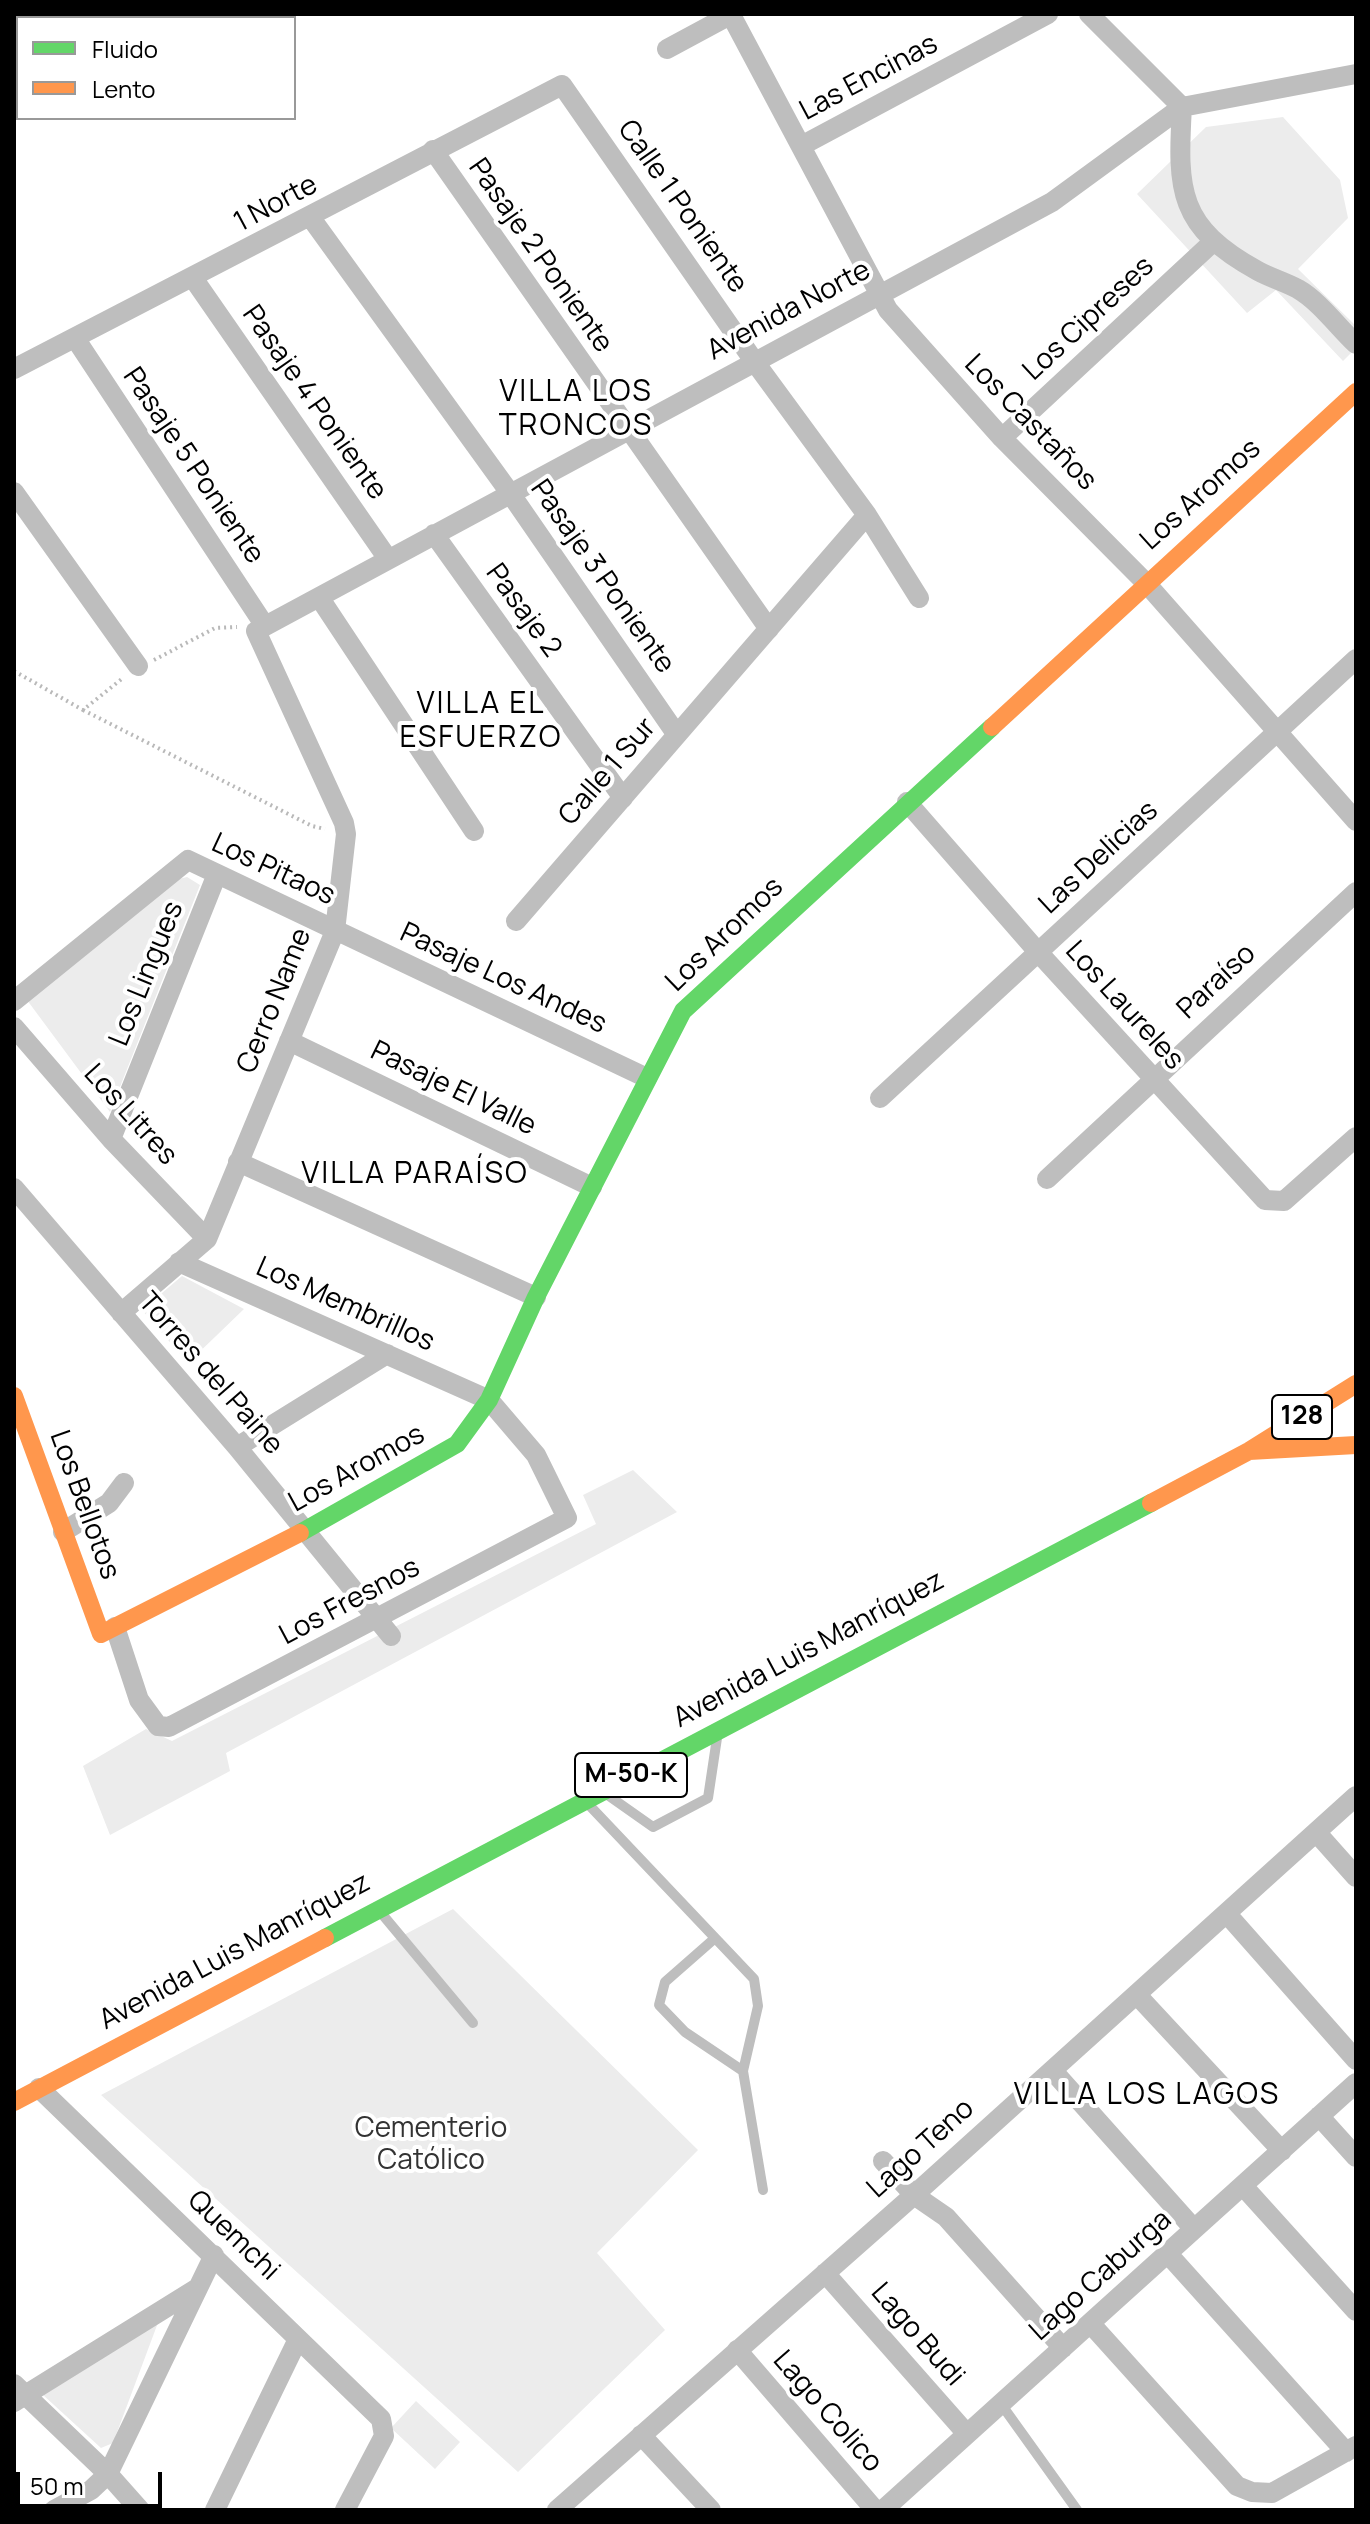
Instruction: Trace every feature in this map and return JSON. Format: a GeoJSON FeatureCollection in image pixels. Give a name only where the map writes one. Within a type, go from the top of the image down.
{"type":"FeatureCollection","features":[{"type":"Feature","properties":{"kind":"street","name":"Los Castaños"},"geometry":{"type":"LineString","coordinates":[[732,14],[896,321],[1002,438],[1146,583],[1356,821]]}},
{"type":"Feature","properties":{"kind":"street"},"geometry":{"type":"LineString","coordinates":[[667,49],[732,14]]}},
{"type":"Feature","properties":{"kind":"street","name":"Las Encinas"},"geometry":{"type":"LineString","coordinates":[[801,146],[1048,14]]}},
{"type":"Feature","properties":{"kind":"street"},"geometry":{"type":"LineString","coordinates":[[1089,14],[1182,107],[1180,153],[1183,194],[1189,211],[1214,241],[1258,271],[1300,290],[1356,344]]}},
{"type":"Feature","properties":{"kind":"street","name":"Avenida Norte"},"geometry":{"type":"LineString","coordinates":[[260,628],[1052,202],[1182,107],[1356,74]]}},
{"type":"Feature","properties":{"kind":"street","name":"1 Norte"},"geometry":{"type":"LineString","coordinates":[[14,369],[311,218],[433,150],[562,85]]}},
{"type":"Feature","properties":{"kind":"street","name":"Calle 1 Poniente"},"geometry":{"type":"LineString","coordinates":[[562,85],[754,361],[867,515],[919,598]]}},
{"type":"Feature","properties":{"kind":"street","name":"Pasaje 2 Poniente"},"geometry":{"type":"LineString","coordinates":[[433,150],[626,430],[769,629]]}},
{"type":"Feature","properties":{"kind":"street","name":"Pasaje 3 Poniente"},"geometry":{"type":"LineString","coordinates":[[311,218],[510,493],[677,735]]}},
{"type":"Feature","properties":{"kind":"street","name":"Los Cipreses"},"geometry":{"type":"LineString","coordinates":[[1002,438],[1214,241]]}},
{"type":"Feature","properties":{"kind":"street","name":"Pasaje 4 Poniente"},"geometry":{"type":"LineString","coordinates":[[193,278],[388,559]]}},
{"type":"Feature","properties":{"kind":"street","name":"Pasaje 5 Poniente"},"geometry":{"type":"LineString","coordinates":[[75,338],[260,628]]}},
{"type":"Feature","properties":{"kind":"street","name":"Los Aromos"},"geometry":{"type":"LineString","coordinates":[[108,1631],[306,1530],[449,1450],[464,1436],[489,1400],[536,1297],[683,1011],[1356,392]]}},
{"type":"Feature","properties":{"kind":"street"},"geometry":{"type":"LineString","coordinates":[[14,492],[138,666]]}},
{"type":"Feature","properties":{"kind":"street","name":"Calle 1 Sur"},"geometry":{"type":"LineString","coordinates":[[516,921],[867,515]]}},
{"type":"Feature","properties":{"kind":"street","name":"Pasaje 2"},"geometry":{"type":"LineString","coordinates":[[434,534],[623,798]]}},
{"type":"Feature","properties":{"kind":"street"},"geometry":{"type":"LineString","coordinates":[[319,597],[474,831]]}},
{"type":"Feature","properties":{"kind":"street","name":"Cerro Name"},"geometry":{"type":"LineString","coordinates":[[121,1313],[207,1239],[335,931],[346,834],[339,807],[260,628]]}},
{"type":"Feature","properties":{"kind":"street","name":"Las Delicias"},"geometry":{"type":"LineString","coordinates":[[880,1098],[1356,659]]}},
{"type":"Feature","properties":{"kind":"street","name":"Los Laureles"},"geometry":{"type":"LineString","coordinates":[[907,802],[1153,1080],[1262,1197],[1275,1204],[1288,1199],[1356,1137]]}},
{"type":"Feature","properties":{"kind":"street","name":"Los Pitaos"},"geometry":{"type":"LineString","coordinates":[[14,1001],[188,860],[335,931]]}},
{"type":"Feature","properties":{"kind":"street","name":"Los Lingues"},"geometry":{"type":"LineString","coordinates":[[111,1139],[217,874]]}},
{"type":"Feature","properties":{"kind":"street","name":"Paraíso"},"geometry":{"type":"LineString","coordinates":[[1047,1179],[1356,892]]}},
{"type":"Feature","properties":{"kind":"street","name":"Pasaje Los Andes"},"geometry":{"type":"LineString","coordinates":[[335,931],[647,1078]]}},
{"type":"Feature","properties":{"kind":"street","name":"Los Litres"},"geometry":{"type":"LineString","coordinates":[[14,1027],[111,1139],[207,1239]]}},
{"type":"Feature","properties":{"kind":"street","name":"Pasaje El Valle"},"geometry":{"type":"LineString","coordinates":[[289,1041],[592,1187]]}},
{"type":"Feature","properties":{"kind":"street"},"geometry":{"type":"LineString","coordinates":[[238,1162],[536,1297]]}},
{"type":"Feature","properties":{"kind":"street","name":"Torres del Paine"},"geometry":{"type":"LineString","coordinates":[[14,1188],[237,1447],[391,1636]]}},
{"type":"Feature","properties":{"kind":"street","name":"Los Membrillos"},"geometry":{"type":"LineString","coordinates":[[179,1262],[489,1400]]}},
{"type":"Feature","properties":{"kind":"street"},"geometry":{"type":"LineString","coordinates":[[237,1447],[387,1354]]}},
{"type":"Feature","properties":{"kind":"street","name":"128"},"geometry":{"type":"LineString","coordinates":[[1249,1451],[1356,1384]]}},
{"type":"Feature","properties":{"kind":"street","name":"Los Bellotos"},"geometry":{"type":"LineString","coordinates":[[14,1396],[63,1532],[139,1700],[158,1726]]}},
{"type":"Feature","properties":{"kind":"street","name":"Los Fresnos"},"geometry":{"type":"LineString","coordinates":[[158,1726],[176,1725],[567,1518],[536,1455],[489,1400]]}},
{"type":"Feature","properties":{"kind":"street"},"geometry":{"type":"LineString","coordinates":[[1249,1451],[1356,1445]]}},
{"type":"Feature","properties":{"kind":"street","name":"Avenida Luis Manríquez"},"geometry":{"type":"LineString","coordinates":[[14,2102],[1249,1451]]}},
{"type":"Feature","properties":{"kind":"street"},"geometry":{"type":"LineString","coordinates":[[63,1532],[116,1497],[124,1483]]}},
{"type":"Feature","properties":{"kind":"street","name":"Lago Teno"},"geometry":{"type":"LineString","coordinates":[[557,2510],[1053,2071],[1356,1796]]}},
{"type":"Feature","properties":{"kind":"street"},"geometry":{"type":"LineString","coordinates":[[1316,1832],[1356,1877]]}},
{"type":"Feature","properties":{"kind":"street"},"geometry":{"type":"LineString","coordinates":[[1227,1914],[1356,2060]]}},
{"type":"Feature","properties":{"kind":"street"},"geometry":{"type":"LineString","coordinates":[[1137,1995],[1282,2151]]}},
{"type":"Feature","properties":{"kind":"street"},"geometry":{"type":"LineString","coordinates":[[1053,2071],[1194,2229]]}},
{"type":"Feature","properties":{"kind":"street","name":"Lago Caburga"},"geometry":{"type":"LineString","coordinates":[[883,2510],[1356,2083]]}},
{"type":"Feature","properties":{"kind":"street","name":"Quemchi"},"geometry":{"type":"LineString","coordinates":[[39,2088],[377,2413],[384,2426],[380,2446],[345,2510]]}},
{"type":"Feature","properties":{"kind":"street"},"geometry":{"type":"LineString","coordinates":[[1319,2116],[1356,2157]]}},
{"type":"Feature","properties":{"kind":"street"},"geometry":{"type":"LineString","coordinates":[[883,2161],[914,2195],[946,2217],[1063,2348]]}},
{"type":"Feature","properties":{"kind":"street"},"geometry":{"type":"LineString","coordinates":[[1243,2186],[1356,2311]]}},
{"type":"Feature","properties":{"kind":"street"},"geometry":{"type":"LineString","coordinates":[[1090,2323],[1237,2486],[1252,2492],[1272,2493],[1351,2449],[1168,2254]]}},
{"type":"Feature","properties":{"kind":"street"},"geometry":{"type":"LineString","coordinates":[[54,2510],[91,2490],[108,2474],[214,2255]]}},
{"type":"Feature","properties":{"kind":"street","name":"Lago Budi"},"geometry":{"type":"LineString","coordinates":[[825,2273],[967,2434]]}},
{"type":"Feature","properties":{"kind":"street"},"geometry":{"type":"LineString","coordinates":[[140,2510],[108,2474],[18,2394],[196,2289]]}},
{"type":"Feature","properties":{"kind":"street"},"geometry":{"type":"LineString","coordinates":[[215,2510],[298,2339]]}},
{"type":"Feature","properties":{"kind":"street","name":"Lago Colico"},"geometry":{"type":"LineString","coordinates":[[737,2350],[875,2510]]}},
{"type":"Feature","properties":{"kind":"street"},"geometry":{"type":"LineString","coordinates":[[641,2435],[711,2510]]}},
{"type":"Feature","properties":{"kind":"lane"},"geometry":{"type":"LineString","coordinates":[[592,1795],[653,1827],[708,1798],[718,1729]]}},
{"type":"Feature","properties":{"kind":"lane"},"geometry":{"type":"LineString","coordinates":[[592,1795],[714,1939],[754,1979],[758,2006],[743,2071],[763,2190]]}},
{"type":"Feature","properties":{"kind":"lane"},"geometry":{"type":"LineString","coordinates":[[377,1908],[473,2023]]}},
{"type":"Feature","properties":{"kind":"lane"},"geometry":{"type":"LineString","coordinates":[[714,1939],[665,1982],[659,2005],[685,2032],[743,2071]]}},
{"type":"Feature","properties":{"kind":"lane"},"geometry":{"type":"LineString","coordinates":[[1001,2404],[1077,2510]]}},
{"type":"Feature","properties":{"kind":"path"},"geometry":{"type":"LineString","coordinates":[[83,710],[312,826],[346,834]]}},
{"type":"Feature","properties":{"kind":"green space"},"geometry":{"type":"Polygon","coordinates":[[[1283,117],[1340,180],[1348,218],[1298,269],[1356,326],[1356,348],[1343,361],[1276,290],[1247,313],[1137,194],[1206,127],[1283,117]]]}},
{"type":"Feature","properties":{"kind":"green space"},"geometry":{"type":"Polygon","coordinates":[[[187,877],[200,885],[110,1112],[27,1000],[171,881],[187,877]]]}},
{"type":"Feature","properties":{"kind":"green space"},"geometry":{"type":"Polygon","coordinates":[[[182,1276],[244,1309],[188,1363],[142,1310],[182,1276]]]}},
{"type":"Feature","properties":{"kind":"green space"},"geometry":{"type":"Polygon","coordinates":[[[633,1470],[677,1512],[226,1753],[230,1771],[110,1835],[83,1766],[146,1729],[172,1741],[596,1524],[583,1495],[633,1470]]]}},
{"type":"Feature","properties":{"kind":"green space","name":"Cementerio Católico"},"geometry":{"type":"Polygon","coordinates":[[[453,1909],[698,2150],[597,2253],[665,2330],[518,2472],[101,2095],[453,1909]]]}},
{"type":"Feature","properties":{"kind":"green space"},"geometry":{"type":"Polygon","coordinates":[[[159,2320],[113,2443],[101,2448],[42,2394],[159,2320]]]}},
{"type":"Feature","properties":{"kind":"green space"},"geometry":{"type":"Polygon","coordinates":[[[416,2401],[460,2442],[435,2469],[391,2428],[416,2401]]]}},
{"type":"Feature","properties":{"kind":"traffic: fast"},"geometry":{"type":"LineString","coordinates":[[300,1533],[457,1444],[489,1400],[536,1297],[683,1011],[992,727]]}},
{"type":"Feature","properties":{"kind":"traffic: fast"},"geometry":{"type":"LineString","coordinates":[[325,1938],[1151,1503]]}},
{"type":"Feature","properties":{"kind":"traffic: slow"},"geometry":{"type":"LineString","coordinates":[[992,727],[1356,392]]}},
{"type":"Feature","properties":{"kind":"traffic: slow"},"geometry":{"type":"LineString","coordinates":[[1151,1503],[1249,1451],[1356,1384]]}},
{"type":"Feature","properties":{"kind":"traffic: slow"},"geometry":{"type":"LineString","coordinates":[[14,1396],[101,1634],[300,1533]]}},
{"type":"Feature","properties":{"kind":"traffic: slow"},"geometry":{"type":"LineString","coordinates":[[1249,1451],[1356,1445]]}},
{"type":"Feature","properties":{"kind":"traffic: slow"},"geometry":{"type":"LineString","coordinates":[[14,2102],[325,1938]]}},
{"type":"Feature","properties":{"kind":"district","name":"VILLA LOS TRONCOS"},"geometry":{"type":"Point","coordinates":[576,410]}},
{"type":"Feature","properties":{"kind":"district","name":"VILLA EL ESFUERZO"},"geometry":{"type":"Point","coordinates":[481,722]}},
{"type":"Feature","properties":{"kind":"district","name":"VILLA PARAÍSO"},"geometry":{"type":"Point","coordinates":[415,1175]}},
{"type":"Feature","properties":{"kind":"district","name":"VILLA LOS LAGOS"},"geometry":{"type":"Point","coordinates":[1147,2096]}}]}
